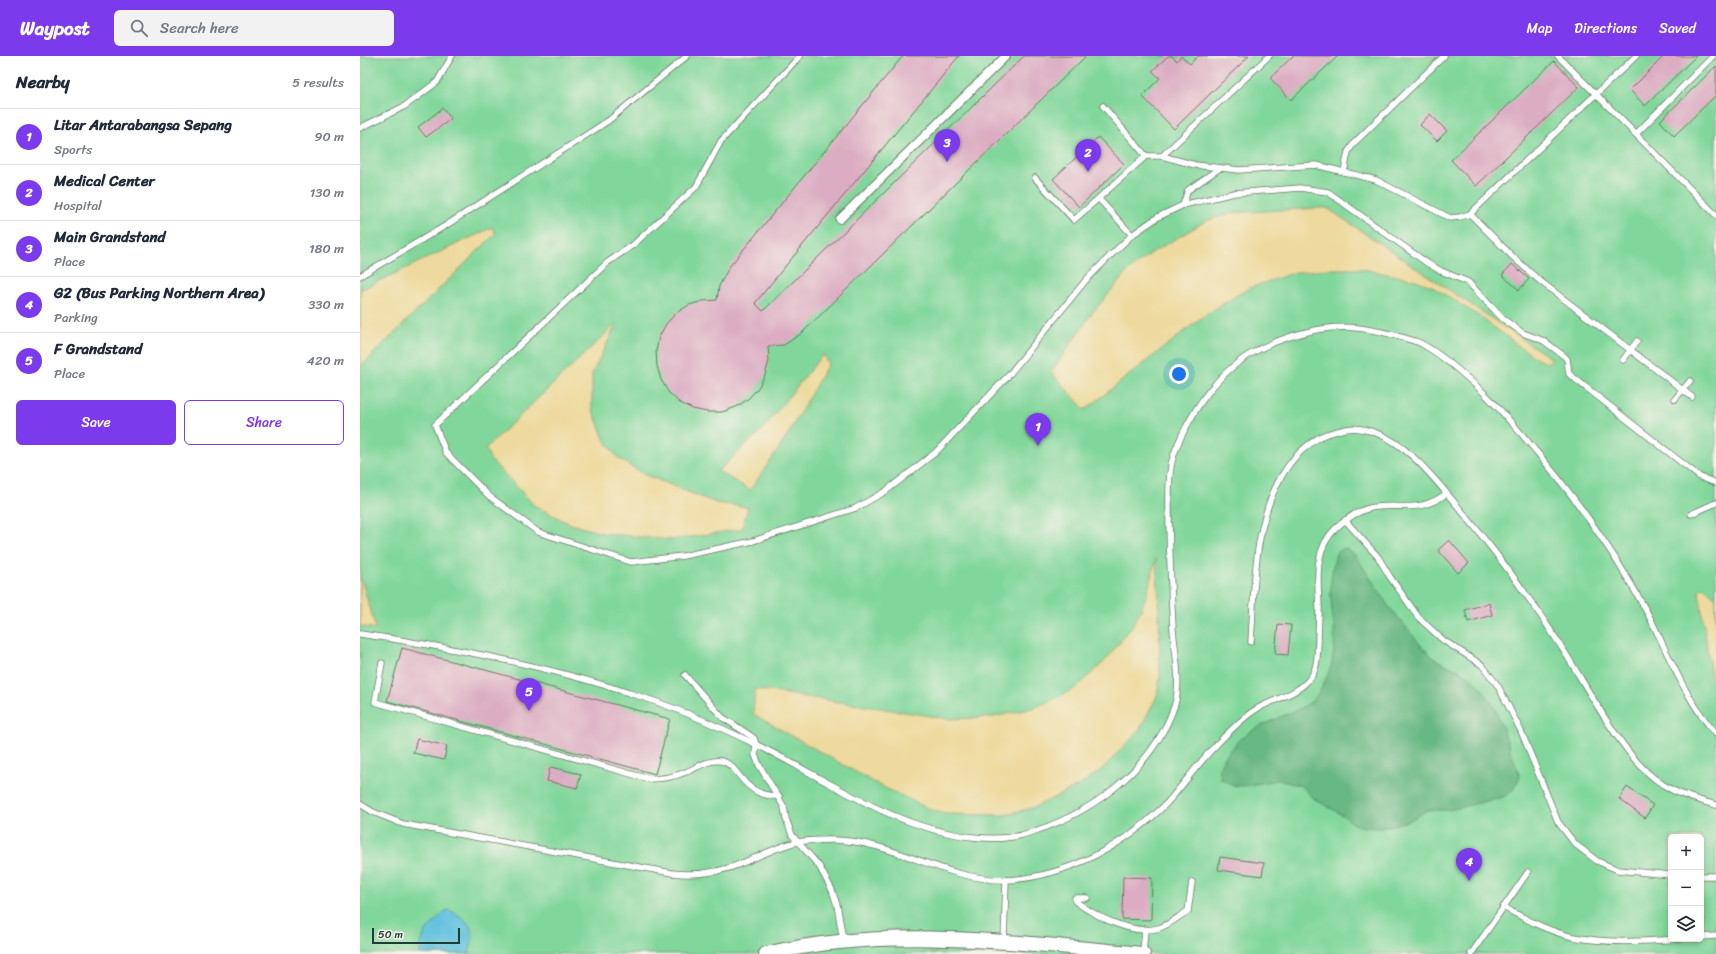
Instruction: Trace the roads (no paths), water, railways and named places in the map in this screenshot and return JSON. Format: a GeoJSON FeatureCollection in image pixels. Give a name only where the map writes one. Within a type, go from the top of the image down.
{"type":"FeatureCollection","features":[{"type":"Feature","properties":{"kind":"street"},"geometry":{"type":"LineString","coordinates":[[840,219],[1006,56]]}},
{"type":"Feature","properties":{"kind":"street"},"geometry":{"type":"LineString","coordinates":[[766,954],[791,951],[843,940],[896,938],[1004,942],[1072,951],[1143,954]]}},
{"type":"Feature","properties":{"kind":"lane"},"geometry":{"type":"LineString","coordinates":[[360,128],[405,106],[437,82],[452,56]]}},
{"type":"Feature","properties":{"kind":"lane"},"geometry":{"type":"LineString","coordinates":[[360,276],[446,226],[608,121],[687,56]]}},
{"type":"Feature","properties":{"kind":"lane"},"geometry":{"type":"LineString","coordinates":[[800,56],[721,141],[696,187],[633,245],[608,262],[435,425],[446,453],[489,496],[538,532],[631,562],[683,556],[753,541],[856,508],[886,491],[936,452],[1008,376],[1086,280],[1132,235],[1158,216],[1183,205],[1234,193],[1300,188],[1328,192],[1427,263],[1441,271],[1468,282],[1503,319],[1522,333],[1544,341],[1564,356],[1567,359],[1569,374],[1700,477],[1716,483]]}},
{"type":"Feature","properties":{"kind":"lane"},"geometry":{"type":"LineString","coordinates":[[1162,156],[1269,56]]}},
{"type":"Feature","properties":{"kind":"lane"},"geometry":{"type":"LineString","coordinates":[[1344,172],[1348,152],[1354,144],[1444,56]]}},
{"type":"Feature","properties":{"kind":"lane"},"geometry":{"type":"LineString","coordinates":[[1558,56],[1716,215]]}},
{"type":"Feature","properties":{"kind":"lane"},"geometry":{"type":"LineString","coordinates":[[1035,178],[1074,220],[1146,156],[1162,156],[1195,164],[1239,170],[1316,165],[1376,180],[1450,218],[1460,217],[1470,214],[1636,56]]}},
{"type":"Feature","properties":{"kind":"lane"},"geometry":{"type":"LineString","coordinates":[[1636,134],[1714,56]]}},
{"type":"Feature","properties":{"kind":"lane"},"geometry":{"type":"LineString","coordinates":[[1103,106],[1146,156]]}},
{"type":"Feature","properties":{"kind":"lane"},"geometry":{"type":"LineString","coordinates":[[1183,205],[1188,190],[1220,168]]}},
{"type":"Feature","properties":{"kind":"lane"},"geometry":{"type":"LineString","coordinates":[[1099,199],[1132,235]]}},
{"type":"Feature","properties":{"kind":"lane"},"geometry":{"type":"LineString","coordinates":[[1470,214],[1527,270],[1692,397]]}},
{"type":"Feature","properties":{"kind":"lane"},"geometry":{"type":"LineString","coordinates":[[360,634],[492,657],[579,678],[631,693],[674,709],[756,744],[902,820],[945,834],[996,839],[1018,836],[1062,821],[1080,812],[1099,799],[1140,766],[1164,732],[1177,700],[1178,681],[1175,655],[1169,539],[1169,481],[1172,462],[1184,429],[1209,391],[1225,373],[1245,356],[1267,344],[1288,337],[1326,327],[1349,326],[1383,332],[1420,343],[1460,372],[1488,396],[1555,473],[1614,555],[1648,615],[1684,687],[1700,714],[1716,734]]}},
{"type":"Feature","properties":{"kind":"lane"},"geometry":{"type":"LineString","coordinates":[[1623,360],[1637,341]]}},
{"type":"Feature","properties":{"kind":"lane"},"geometry":{"type":"LineString","coordinates":[[1675,399],[1690,381]]}},
{"type":"Feature","properties":{"kind":"lane"},"geometry":{"type":"LineString","coordinates":[[1250,642],[1258,553],[1272,496],[1284,471],[1306,447],[1322,436],[1338,430],[1353,428],[1367,430],[1381,435],[1415,459],[1447,493],[1486,539],[1563,648],[1606,718],[1636,761],[1667,788],[1683,796],[1716,805]]}},
{"type":"Feature","properties":{"kind":"lane"},"geometry":{"type":"LineString","coordinates":[[360,804],[373,812],[403,824],[688,875],[723,870],[798,842],[831,840],[868,844],[960,873],[990,879],[1006,880],[1058,870],[1083,861],[1115,844],[1135,830],[1167,802],[1211,750],[1243,719],[1261,707],[1290,693],[1305,683],[1311,676],[1317,660],[1319,607],[1318,576],[1321,551],[1330,534],[1352,515],[1371,508],[1416,506],[1431,503],[1447,493]]}},
{"type":"Feature","properties":{"kind":"lane"},"geometry":{"type":"LineString","coordinates":[[1691,514],[1716,503]]}},
{"type":"Feature","properties":{"kind":"lane"},"geometry":{"type":"LineString","coordinates":[[1345,520],[1378,557],[1394,583],[1419,618],[1443,640],[1482,665],[1498,686],[1521,731],[1558,822],[1575,844],[1597,861],[1613,869],[1646,874],[1668,875]]}},
{"type":"Feature","properties":{"kind":"lane"},"geometry":{"type":"LineString","coordinates":[[382,663],[375,702],[650,779],[674,776],[714,760],[723,761],[729,765],[750,788],[769,796],[779,796]]}},
{"type":"Feature","properties":{"kind":"lane"},"geometry":{"type":"LineString","coordinates":[[686,675],[722,717],[754,738],[756,744],[755,755],[759,765],[779,796],[784,807],[786,819],[792,835],[819,866],[832,890],[837,905],[843,940]]}},
{"type":"Feature","properties":{"kind":"lane"},"geometry":{"type":"LineString","coordinates":[[1472,954],[1528,872]]}},
{"type":"Feature","properties":{"kind":"lane"},"geometry":{"type":"LineString","coordinates":[[1704,876],[1716,876]]}},
{"type":"Feature","properties":{"kind":"lane"},"geometry":{"type":"LineString","coordinates":[[1004,942],[1006,880]]}},
{"type":"Feature","properties":{"kind":"lane"},"geometry":{"type":"LineString","coordinates":[[1087,898],[1075,898],[1075,900],[1109,921],[1126,928],[1159,928],[1188,910],[1192,882]]}},
{"type":"Feature","properties":{"kind":"lane"},"geometry":{"type":"LineString","coordinates":[[1503,907],[1542,927],[1573,937],[1615,942],[1668,940]]}},
{"type":"Feature","properties":{"kind":"lane"},"geometry":{"type":"LineString","coordinates":[[1143,954],[1145,929]]}},
{"type":"Feature","properties":{"kind":"lane"},"geometry":{"type":"LineString","coordinates":[[1704,937],[1716,936]]}},
{"type":"Feature","properties":{"kind":"water"},"geometry":{"type":"Polygon","coordinates":[[[448,910],[460,916],[467,922],[471,930],[472,942],[469,954],[420,954],[421,942],[425,934],[442,914],[448,910]]]}},
{"type":"Feature","properties":{"kind":"place","name":"Main Grandstand"},"geometry":{"type":"Point","coordinates":[947,162]}},
{"type":"Feature","properties":{"kind":"place","name":"Medical Center"},"geometry":{"type":"Point","coordinates":[1088,172]}},
{"type":"Feature","properties":{"kind":"place","name":"Litar Antarabangsa Sepang"},"geometry":{"type":"Point","coordinates":[1038,446]}},
{"type":"Feature","properties":{"kind":"place","name":"F Grandstand"},"geometry":{"type":"Point","coordinates":[529,711]}},
{"type":"Feature","properties":{"kind":"place","name":"G2 (Bus Parking Northern Area)"},"geometry":{"type":"Point","coordinates":[1469,881]}}]}
